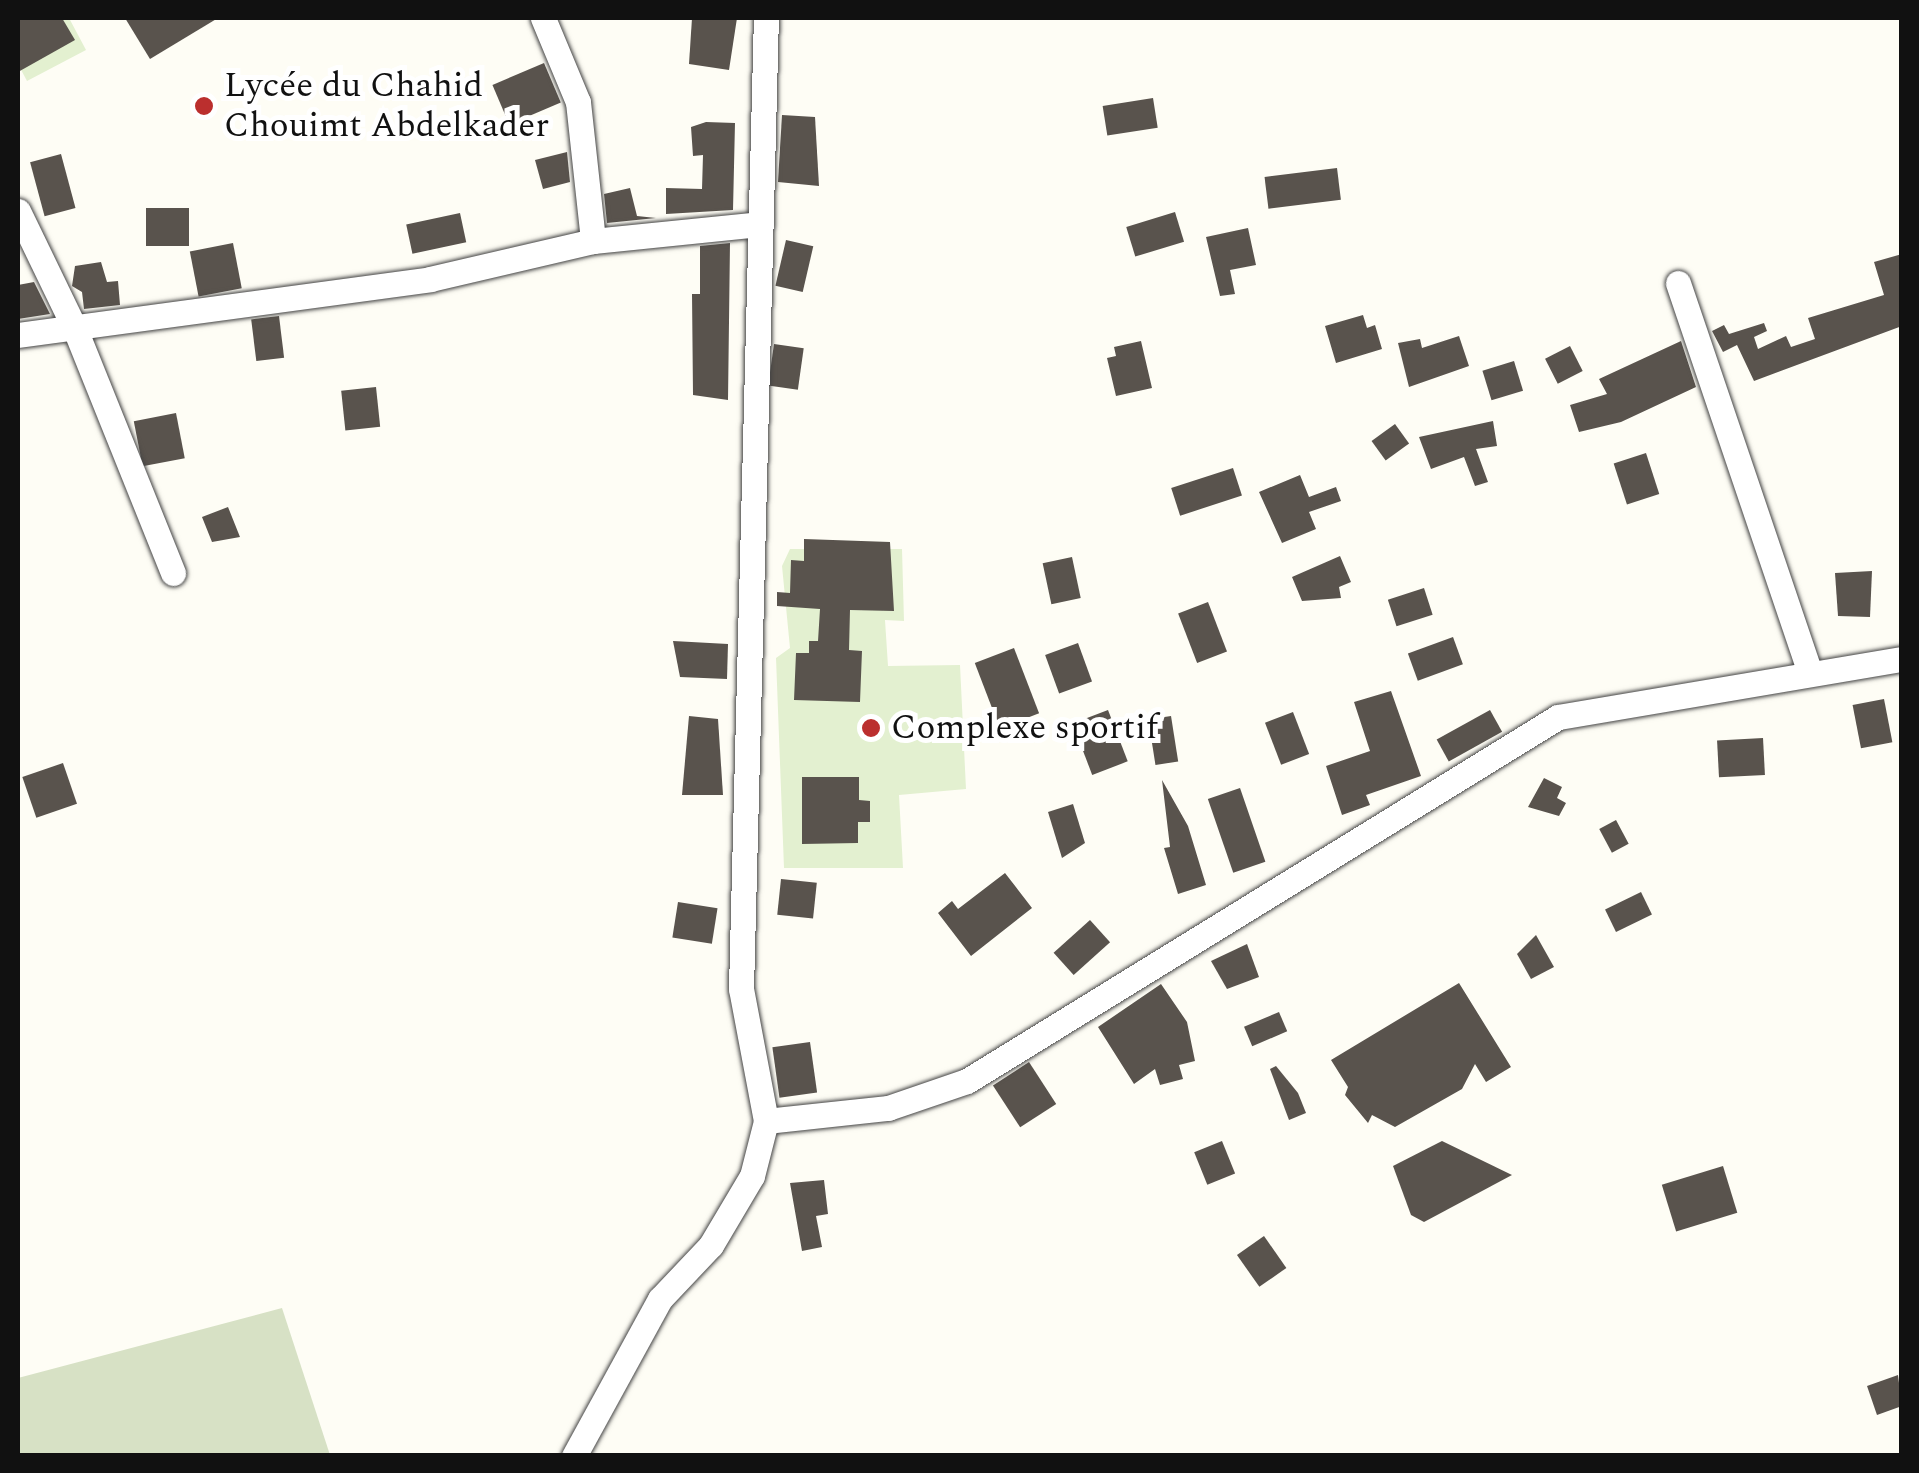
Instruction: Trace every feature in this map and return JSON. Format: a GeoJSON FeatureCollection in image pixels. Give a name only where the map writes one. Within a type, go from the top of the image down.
{"type":"FeatureCollection","features":[{"type":"Feature","properties":{"kind":"street"},"geometry":{"type":"LineString","coordinates":[[543,18],[578,102],[593,241]]}},
{"type":"Feature","properties":{"kind":"street"},"geometry":{"type":"LineString","coordinates":[[574,1456],[660,1299],[712,1245],[752,1176],[766,1121],[741,989],[766,18]]}},
{"type":"Feature","properties":{"kind":"street"},"geometry":{"type":"LineString","coordinates":[[18,211],[75,329],[172,573]]}},
{"type":"Feature","properties":{"kind":"street"},"geometry":{"type":"LineString","coordinates":[[18,334],[430,278],[593,241],[760,224]]}},
{"type":"Feature","properties":{"kind":"street"},"geometry":{"type":"LineString","coordinates":[[1678,284],[1810,674]]}},
{"type":"Feature","properties":{"kind":"street"},"geometry":{"type":"LineString","coordinates":[[766,1121],[888,1108],[967,1081],[1558,717],[1902,659]]}},
{"type":"Feature","properties":{"kind":"green space"},"geometry":{"type":"Polygon","coordinates":[[[18,18],[69,18],[86,50],[27,81],[18,64],[18,18]]]}},
{"type":"Feature","properties":{"kind":"green space","name":"Complexe sportif"},"geometry":{"type":"Polygon","coordinates":[[[790,549],[902,549],[904,621],[885,620],[888,666],[960,665],[966,789],[899,795],[903,868],[784,868],[776,658],[790,648],[782,566],[790,549]]]}},
{"type":"Feature","properties":{"kind":"green space"},"geometry":{"type":"Polygon","coordinates":[[[282,1308],[330,1455],[18,1455],[18,1378],[282,1308]]]}},
{"type":"Feature","properties":{"kind":"building"},"geometry":{"type":"Polygon","coordinates":[[[18,18],[62,18],[75,40],[18,72],[18,18]]]}},
{"type":"Feature","properties":{"kind":"building"},"geometry":{"type":"Polygon","coordinates":[[[125,18],[218,18],[150,59],[125,18]]]}},
{"type":"Feature","properties":{"kind":"building"},"geometry":{"type":"Polygon","coordinates":[[[692,18],[737,18],[729,70],[689,64],[692,18]]]}},
{"type":"Feature","properties":{"kind":"building"},"geometry":{"type":"Polygon","coordinates":[[[544,63],[561,103],[509,124],[492,85],[544,63]]]}},
{"type":"Feature","properties":{"kind":"building"},"geometry":{"type":"Polygon","coordinates":[[[1153,98],[1158,128],[1107,136],[1103,106],[1153,98]]]}},
{"type":"Feature","properties":{"kind":"building"},"geometry":{"type":"Polygon","coordinates":[[[782,115],[815,117],[819,186],[778,182],[782,115]]]}},
{"type":"Feature","properties":{"kind":"building"},"geometry":{"type":"Polygon","coordinates":[[[706,122],[735,123],[733,210],[666,214],[666,188],[702,189],[703,155],[693,156],[691,127],[706,122]]]}},
{"type":"Feature","properties":{"kind":"building"},"geometry":{"type":"Polygon","coordinates":[[[567,152],[570,182],[543,189],[535,160],[567,152]]]}},
{"type":"Feature","properties":{"kind":"building"},"geometry":{"type":"Polygon","coordinates":[[[61,154],[75,208],[45,216],[30,162],[61,154]]]}},
{"type":"Feature","properties":{"kind":"building"},"geometry":{"type":"Polygon","coordinates":[[[1337,168],[1341,200],[1268,209],[1265,177],[1337,168]]]}},
{"type":"Feature","properties":{"kind":"building"},"geometry":{"type":"Polygon","coordinates":[[[630,188],[637,216],[656,218],[607,223],[604,194],[630,188]]]}},
{"type":"Feature","properties":{"kind":"building"},"geometry":{"type":"Polygon","coordinates":[[[146,208],[189,208],[189,246],[146,246],[146,208]]]}},
{"type":"Feature","properties":{"kind":"building"},"geometry":{"type":"Polygon","coordinates":[[[1175,212],[1184,242],[1135,257],[1126,227],[1175,212]]]}},
{"type":"Feature","properties":{"kind":"building"},"geometry":{"type":"Polygon","coordinates":[[[460,213],[466,242],[412,254],[406,224],[460,213]]]}},
{"type":"Feature","properties":{"kind":"building"},"geometry":{"type":"Polygon","coordinates":[[[1248,228],[1256,265],[1230,270],[1235,294],[1220,296],[1206,237],[1248,228]]]}},
{"type":"Feature","properties":{"kind":"building"},"geometry":{"type":"Polygon","coordinates":[[[786,240],[813,246],[803,292],[775,286],[786,240]]]}},
{"type":"Feature","properties":{"kind":"building"},"geometry":{"type":"Polygon","coordinates":[[[233,243],[242,288],[199,297],[190,251],[233,243]]]}},
{"type":"Feature","properties":{"kind":"building"},"geometry":{"type":"Polygon","coordinates":[[[730,243],[728,400],[693,395],[692,294],[700,294],[700,246],[730,243]]]}},
{"type":"Feature","properties":{"kind":"building"},"geometry":{"type":"Polygon","coordinates":[[[1902,254],[1902,326],[1754,381],[1737,345],[1723,352],[1712,331],[1724,325],[1729,334],[1764,323],[1767,331],[1754,337],[1758,349],[1786,336],[1791,347],[1815,339],[1808,318],[1884,295],[1874,262],[1902,254]]]}},
{"type":"Feature","properties":{"kind":"building"},"geometry":{"type":"Polygon","coordinates":[[[101,262],[107,282],[118,281],[120,305],[84,309],[82,292],[72,286],[75,266],[101,262]]]}},
{"type":"Feature","properties":{"kind":"building"},"geometry":{"type":"Polygon","coordinates":[[[34,282],[50,314],[18,319],[18,285],[34,282]]]}},
{"type":"Feature","properties":{"kind":"building"},"geometry":{"type":"Polygon","coordinates":[[[1363,315],[1367,328],[1375,325],[1382,349],[1336,363],[1325,326],[1363,315]]]}},
{"type":"Feature","properties":{"kind":"building"},"geometry":{"type":"Polygon","coordinates":[[[279,316],[284,358],[256,361],[251,319],[279,316]]]}},
{"type":"Feature","properties":{"kind":"building"},"geometry":{"type":"Polygon","coordinates":[[[1459,336],[1469,366],[1409,387],[1398,343],[1420,339],[1422,348],[1459,336]]]}},
{"type":"Feature","properties":{"kind":"building"},"geometry":{"type":"Polygon","coordinates":[[[1141,341],[1152,388],[1116,396],[1107,358],[1116,356],[1114,347],[1141,341]]]}},
{"type":"Feature","properties":{"kind":"building"},"geometry":{"type":"Polygon","coordinates":[[[1681,341],[1696,387],[1621,422],[1579,432],[1570,405],[1607,394],[1599,379],[1681,341]]]}},
{"type":"Feature","properties":{"kind":"building"},"geometry":{"type":"Polygon","coordinates":[[[774,344],[804,348],[798,390],[768,386],[774,344]]]}},
{"type":"Feature","properties":{"kind":"building"},"geometry":{"type":"Polygon","coordinates":[[[1570,346],[1583,371],[1558,384],[1545,359],[1570,346]]]}},
{"type":"Feature","properties":{"kind":"building"},"geometry":{"type":"Polygon","coordinates":[[[1514,361],[1523,391],[1492,400],[1482,371],[1514,361]]]}},
{"type":"Feature","properties":{"kind":"building"},"geometry":{"type":"Polygon","coordinates":[[[376,387],[380,427],[345,430],[341,391],[376,387]]]}},
{"type":"Feature","properties":{"kind":"building"},"geometry":{"type":"Polygon","coordinates":[[[176,413],[185,458],[143,466],[134,421],[176,413]]]}},
{"type":"Feature","properties":{"kind":"building"},"geometry":{"type":"Polygon","coordinates":[[[1493,421],[1497,446],[1476,449],[1488,482],[1475,486],[1464,457],[1431,469],[1419,437],[1493,421]]]}},
{"type":"Feature","properties":{"kind":"building"},"geometry":{"type":"Polygon","coordinates":[[[1395,424],[1409,443],[1386,460],[1372,441],[1395,424]]]}},
{"type":"Feature","properties":{"kind":"building"},"geometry":{"type":"Polygon","coordinates":[[[1646,453],[1659,494],[1627,504],[1614,464],[1646,453]]]}},
{"type":"Feature","properties":{"kind":"building"},"geometry":{"type":"Polygon","coordinates":[[[1233,468],[1242,496],[1180,516],[1171,488],[1233,468]]]}},
{"type":"Feature","properties":{"kind":"building"},"geometry":{"type":"Polygon","coordinates":[[[1300,475],[1309,497],[1336,487],[1341,501],[1309,512],[1316,529],[1282,543],[1259,492],[1300,475]]]}},
{"type":"Feature","properties":{"kind":"building"},"geometry":{"type":"Polygon","coordinates":[[[228,507],[240,537],[212,542],[202,517],[228,507]]]}},
{"type":"Feature","properties":{"kind":"building"},"geometry":{"type":"Polygon","coordinates":[[[804,539],[890,542],[894,611],[850,610],[849,650],[862,651],[860,702],[794,700],[796,653],[809,653],[809,641],[818,641],[820,609],[777,606],[777,592],[790,593],[791,560],[804,561],[804,539]]]}},
{"type":"Feature","properties":{"kind":"building"},"geometry":{"type":"Polygon","coordinates":[[[1340,556],[1351,582],[1339,587],[1341,598],[1302,601],[1292,577],[1340,556]]]}},
{"type":"Feature","properties":{"kind":"building"},"geometry":{"type":"Polygon","coordinates":[[[1072,557],[1081,598],[1051,604],[1043,563],[1072,557]]]}},
{"type":"Feature","properties":{"kind":"building"},"geometry":{"type":"Polygon","coordinates":[[[1872,571],[1870,617],[1838,616],[1835,573],[1872,571]]]}},
{"type":"Feature","properties":{"kind":"building"},"geometry":{"type":"Polygon","coordinates":[[[1424,588],[1433,615],[1397,626],[1388,600],[1424,588]]]}},
{"type":"Feature","properties":{"kind":"building"},"geometry":{"type":"Polygon","coordinates":[[[1208,602],[1227,651],[1197,663],[1178,613],[1208,602]]]}},
{"type":"Feature","properties":{"kind":"building"},"geometry":{"type":"Polygon","coordinates":[[[1453,637],[1463,664],[1418,681],[1408,653],[1453,637]]]}},
{"type":"Feature","properties":{"kind":"building"},"geometry":{"type":"Polygon","coordinates":[[[673,641],[728,644],[727,679],[680,677],[673,641]]]}},
{"type":"Feature","properties":{"kind":"building"},"geometry":{"type":"Polygon","coordinates":[[[1078,643],[1092,682],[1059,693],[1045,655],[1078,643]]]}},
{"type":"Feature","properties":{"kind":"building"},"geometry":{"type":"Polygon","coordinates":[[[1014,648],[1039,713],[1000,728],[975,663],[1014,648]]]}},
{"type":"Feature","properties":{"kind":"building"},"geometry":{"type":"Polygon","coordinates":[[[1391,691],[1421,776],[1366,795],[1370,805],[1342,815],[1326,766],[1370,751],[1354,702],[1391,691]]]}},
{"type":"Feature","properties":{"kind":"building"},"geometry":{"type":"Polygon","coordinates":[[[1884,699],[1892,742],[1861,748],[1853,705],[1884,699]]]}},
{"type":"Feature","properties":{"kind":"building"},"geometry":{"type":"Polygon","coordinates":[[[1108,710],[1128,761],[1092,775],[1073,724],[1108,710]]]}},
{"type":"Feature","properties":{"kind":"building"},"geometry":{"type":"Polygon","coordinates":[[[1490,710],[1502,732],[1449,761],[1437,740],[1490,710]]]}},
{"type":"Feature","properties":{"kind":"building"},"geometry":{"type":"Polygon","coordinates":[[[1293,712],[1309,754],[1281,765],[1265,723],[1293,712]]]}},
{"type":"Feature","properties":{"kind":"building"},"geometry":{"type":"Polygon","coordinates":[[[689,716],[718,719],[723,795],[682,795],[689,716]]]}},
{"type":"Feature","properties":{"kind":"building"},"geometry":{"type":"Polygon","coordinates":[[[1171,716],[1178,761],[1155,765],[1148,720],[1171,716]]]}},
{"type":"Feature","properties":{"kind":"building"},"geometry":{"type":"Polygon","coordinates":[[[1763,738],[1765,775],[1719,777],[1717,740],[1763,738]]]}},
{"type":"Feature","properties":{"kind":"building"},"geometry":{"type":"Polygon","coordinates":[[[63,763],[77,804],[36,818],[22,777],[63,763]]]}},
{"type":"Feature","properties":{"kind":"building"},"geometry":{"type":"Polygon","coordinates":[[[802,777],[859,777],[859,800],[870,801],[870,822],[858,822],[858,843],[802,844],[802,777]]]}},
{"type":"Feature","properties":{"kind":"building"},"geometry":{"type":"Polygon","coordinates":[[[1544,778],[1562,787],[1557,798],[1566,803],[1559,816],[1528,807],[1544,778]]]}},
{"type":"Feature","properties":{"kind":"building"},"geometry":{"type":"Polygon","coordinates":[[[1162,780],[1188,826],[1206,885],[1178,894],[1164,848],[1170,847],[1162,780]]]}},
{"type":"Feature","properties":{"kind":"building"},"geometry":{"type":"Polygon","coordinates":[[[1240,788],[1265,862],[1233,873],[1208,799],[1240,788]]]}},
{"type":"Feature","properties":{"kind":"building"},"geometry":{"type":"Polygon","coordinates":[[[1073,804],[1085,843],[1062,858],[1048,812],[1073,804]]]}},
{"type":"Feature","properties":{"kind":"building"},"geometry":{"type":"Polygon","coordinates":[[[1616,820],[1629,844],[1612,853],[1599,829],[1616,820]]]}},
{"type":"Feature","properties":{"kind":"building"},"geometry":{"type":"Polygon","coordinates":[[[1005,873],[1032,908],[971,956],[938,913],[952,901],[958,909],[1005,873]]]}},
{"type":"Feature","properties":{"kind":"building"},"geometry":{"type":"Polygon","coordinates":[[[781,879],[817,883],[813,919],[777,915],[781,879]]]}},
{"type":"Feature","properties":{"kind":"building"},"geometry":{"type":"Polygon","coordinates":[[[1641,892],[1652,914],[1616,932],[1605,910],[1641,892]]]}},
{"type":"Feature","properties":{"kind":"building"},"geometry":{"type":"Polygon","coordinates":[[[678,902],[718,908],[712,944],[672,938],[678,902]]]}},
{"type":"Feature","properties":{"kind":"building"},"geometry":{"type":"Polygon","coordinates":[[[1090,920],[1110,942],[1074,975],[1054,953],[1090,920]]]}},
{"type":"Feature","properties":{"kind":"building"},"geometry":{"type":"Polygon","coordinates":[[[1536,935],[1554,967],[1531,979],[1517,954],[1536,935]]]}},
{"type":"Feature","properties":{"kind":"building"},"geometry":{"type":"Polygon","coordinates":[[[1247,944],[1259,977],[1227,989],[1211,961],[1247,944]]]}},
{"type":"Feature","properties":{"kind":"building"},"geometry":{"type":"Polygon","coordinates":[[[1459,983],[1511,1067],[1486,1082],[1475,1064],[1462,1089],[1395,1127],[1372,1115],[1368,1123],[1345,1095],[1348,1087],[1331,1060],[1459,983]]]}},
{"type":"Feature","properties":{"kind":"building"},"geometry":{"type":"Polygon","coordinates":[[[1161,984],[1187,1022],[1195,1061],[1179,1065],[1183,1079],[1160,1085],[1155,1069],[1134,1084],[1098,1027],[1161,984]]]}},
{"type":"Feature","properties":{"kind":"building"},"geometry":{"type":"Polygon","coordinates":[[[1279,1012],[1287,1031],[1252,1046],[1244,1027],[1279,1012]]]}},
{"type":"Feature","properties":{"kind":"building"},"geometry":{"type":"Polygon","coordinates":[[[810,1042],[817,1093],[779,1098],[772,1047],[810,1042]]]}},
{"type":"Feature","properties":{"kind":"building"},"geometry":{"type":"Polygon","coordinates":[[[1029,1062],[1056,1104],[1020,1127],[993,1085],[1029,1062]]]}},
{"type":"Feature","properties":{"kind":"building"},"geometry":{"type":"Polygon","coordinates":[[[1276,1066],[1298,1093],[1306,1113],[1289,1120],[1270,1069],[1276,1066]]]}},
{"type":"Feature","properties":{"kind":"building"},"geometry":{"type":"Polygon","coordinates":[[[1222,1141],[1235,1173],[1207,1185],[1194,1152],[1222,1141]]]}},
{"type":"Feature","properties":{"kind":"building"},"geometry":{"type":"Polygon","coordinates":[[[1442,1141],[1512,1175],[1424,1222],[1411,1215],[1393,1166],[1442,1141]]]}},
{"type":"Feature","properties":{"kind":"building"},"geometry":{"type":"Polygon","coordinates":[[[1723,1166],[1737,1213],[1676,1232],[1662,1185],[1723,1166]]]}},
{"type":"Feature","properties":{"kind":"building"},"geometry":{"type":"Polygon","coordinates":[[[824,1180],[828,1214],[816,1216],[822,1247],[802,1251],[790,1183],[824,1180]]]}},
{"type":"Feature","properties":{"kind":"building"},"geometry":{"type":"Polygon","coordinates":[[[1264,1236],[1286,1268],[1259,1287],[1237,1255],[1264,1236]]]}},
{"type":"Feature","properties":{"kind":"building"},"geometry":{"type":"Polygon","coordinates":[[[1898,1375],[1902,1406],[1877,1415],[1867,1386],[1898,1375]]]}},
{"type":"Feature","properties":{"kind":"place","name":"Lycée du Chahid Chouimt Abdelkader"},"geometry":{"type":"Point","coordinates":[204,106]}},
{"type":"Feature","properties":{"kind":"place","name":"Complexe sportif"},"geometry":{"type":"Point","coordinates":[871,728]}}]}
